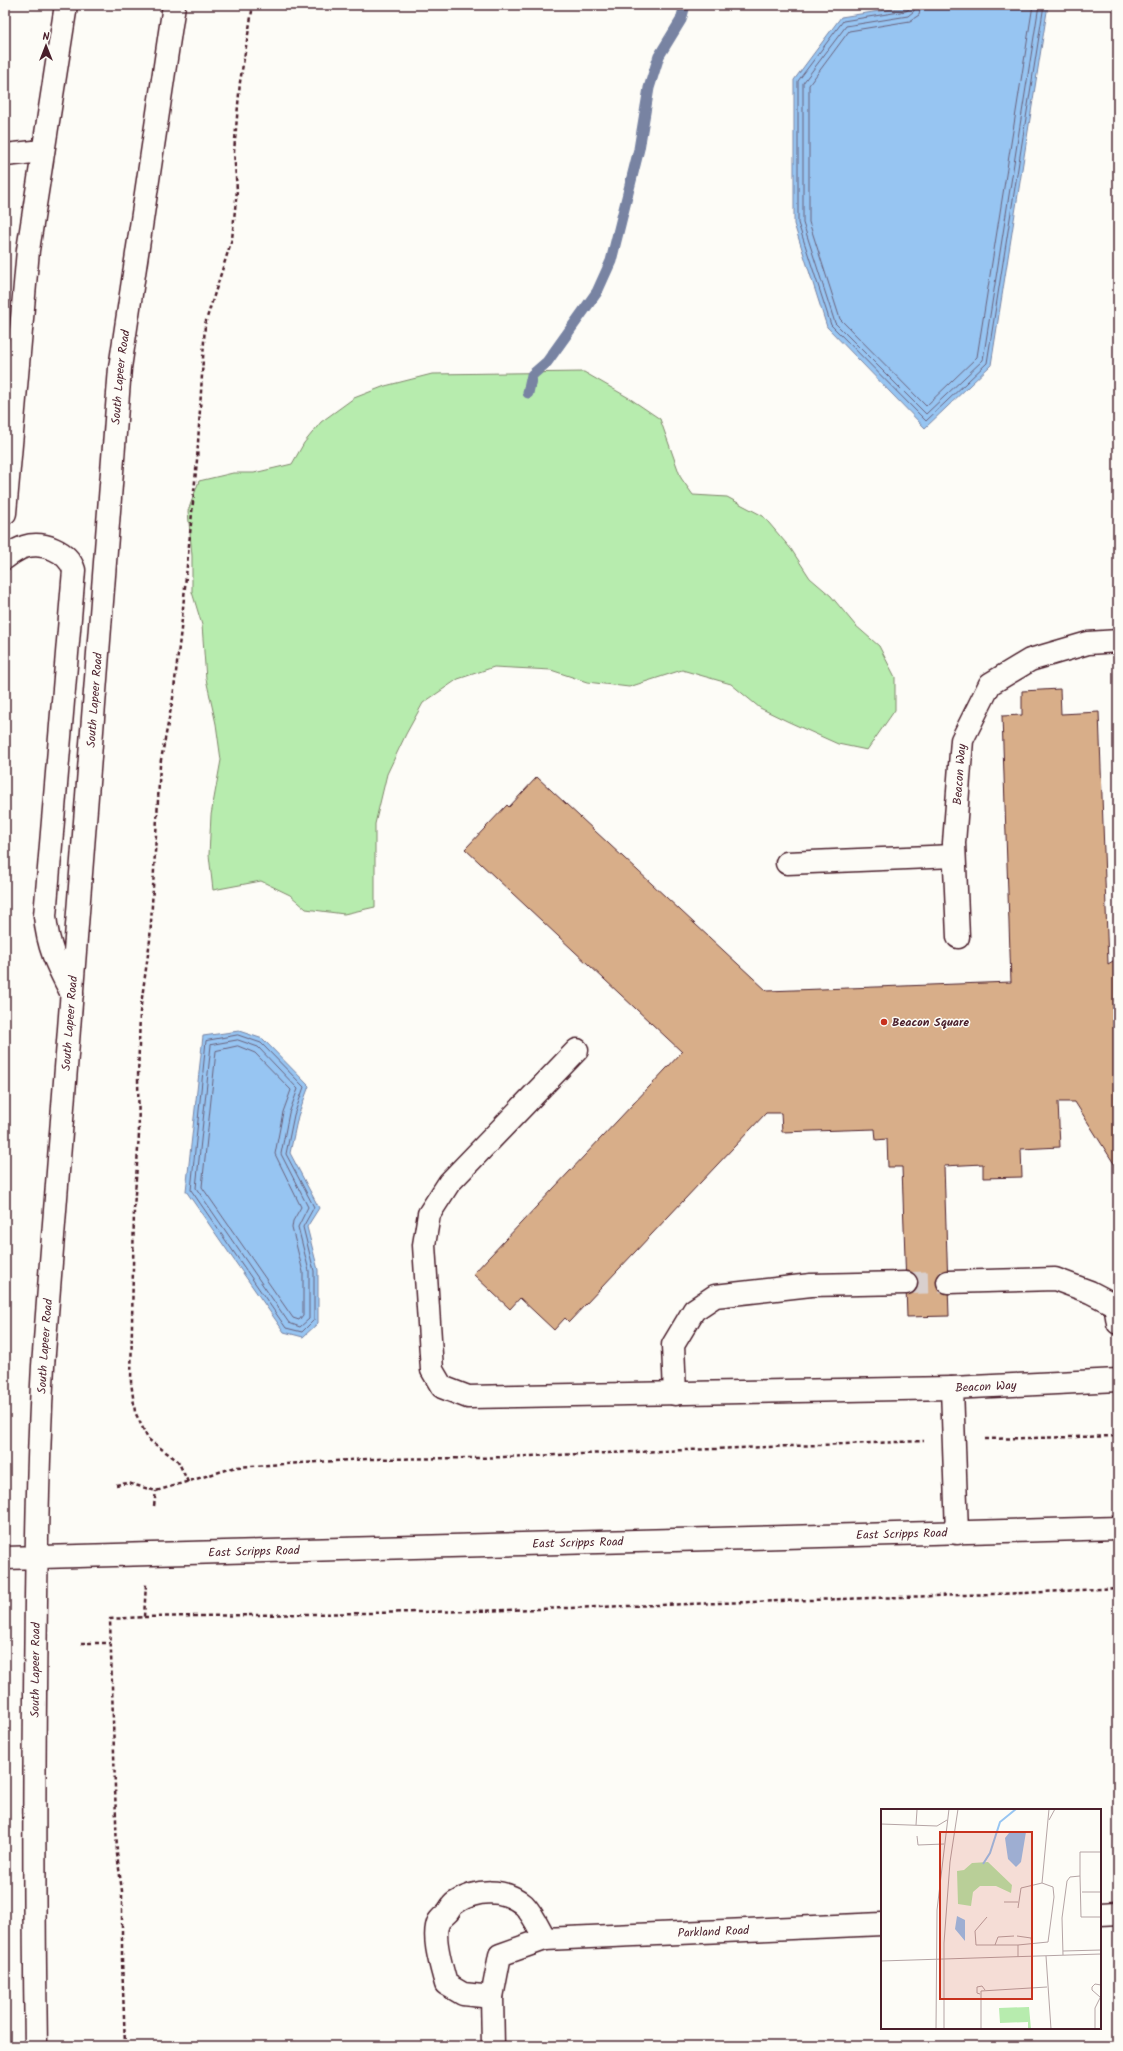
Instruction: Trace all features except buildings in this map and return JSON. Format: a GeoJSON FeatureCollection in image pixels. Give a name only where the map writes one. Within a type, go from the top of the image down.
{"type":"FeatureCollection","features":[{"type":"Feature","properties":{"kind":"main road"},"geometry":{"type":"LineString","coordinates":[[5,513],[28,250],[64,15],[55,5]]}},
{"type":"Feature","properties":{"kind":"main road","name":"South Lapeer Road"},"geometry":{"type":"LineString","coordinates":[[36,2046],[34,1861],[37,1556],[39,1439],[43,1366],[120,368],[174,5]]}},
{"type":"Feature","properties":{"kind":"main road"},"geometry":{"type":"LineString","coordinates":[[5,155],[43,151]]}},
{"type":"Feature","properties":{"kind":"main road"},"geometry":{"type":"LineString","coordinates":[[5,558],[26,546],[54,548],[72,562],[74,570],[45,916],[47,937],[54,958],[72,994]]}},
{"type":"Feature","properties":{"kind":"main road","name":"Beacon Way"},"geometry":{"type":"LineString","coordinates":[[958,937],[954,856],[962,740],[990,684],[1030,660],[1088,643],[1118,641]]}},
{"type":"Feature","properties":{"kind":"main road"},"geometry":{"type":"LineString","coordinates":[[787,863],[954,856]]}},
{"type":"Feature","properties":{"kind":"main road"},"geometry":{"type":"LineString","coordinates":[[577,1050],[448,1183],[430,1214],[424,1246],[432,1370],[442,1387],[468,1398],[952,1388]]}},
{"type":"Feature","properties":{"kind":"main road"},"geometry":{"type":"LineString","coordinates":[[948,1282],[1055,1278],[1090,1292],[1115,1305],[1118,1323]]}},
{"type":"Feature","properties":{"kind":"main road"},"geometry":{"type":"LineString","coordinates":[[675,1394],[673,1345],[694,1310],[715,1296],[811,1284],[906,1283]]}},
{"type":"Feature","properties":{"kind":"main road","name":"Beacon Way"},"geometry":{"type":"LineString","coordinates":[[957,1533],[952,1388],[1118,1380]]}},
{"type":"Feature","properties":{"kind":"main road","name":"East Scripps Road"},"geometry":{"type":"LineString","coordinates":[[5,1558],[1118,1528]]}},
{"type":"Feature","properties":{"kind":"main road"},"geometry":{"type":"LineString","coordinates":[[492,1997],[463,1994],[446,1984],[437,1947],[437,1934],[439,1921],[454,1903],[468,1897],[491,1892],[499,1892],[512,1897],[524,1906],[534,1918],[545,1939]]}},
{"type":"Feature","properties":{"kind":"main road"},"geometry":{"type":"LineString","coordinates":[[1101,1914],[1118,1914]]}},
{"type":"Feature","properties":{"kind":"main road","name":"Parkland Road"},"geometry":{"type":"LineString","coordinates":[[493,2046],[492,1997],[500,1954],[545,1939],[881,1924]]}},
{"type":"Feature","properties":{"kind":"path"},"geometry":{"type":"LineString","coordinates":[[188,1482],[178,1461],[148,1439],[135,1412],[131,1382],[134,1209],[139,1134],[138,1078],[140,1012],[150,940],[160,765],[173,698],[182,629],[197,460],[205,324],[232,239],[237,190],[234,152],[240,82],[253,5]]}},
{"type":"Feature","properties":{"kind":"path"},"geometry":{"type":"LineString","coordinates":[[116,1485],[128,1483],[156,1491],[236,1467],[360,1459],[477,1458],[954,1440],[1118,1436]]}},
{"type":"Feature","properties":{"kind":"path"},"geometry":{"type":"LineString","coordinates":[[154,1506],[156,1491]]}},
{"type":"Feature","properties":{"kind":"path"},"geometry":{"type":"LineString","coordinates":[[144,1617],[146,1583]]}},
{"type":"Feature","properties":{"kind":"path"},"geometry":{"type":"LineString","coordinates":[[125,2046],[122,1960],[122,1891],[117,1854],[110,1619],[144,1617],[476,1611],[1017,1593],[1118,1588]]}},
{"type":"Feature","properties":{"kind":"path"},"geometry":{"type":"LineString","coordinates":[[81,1643],[110,1643]]}},
{"type":"Feature","properties":{"kind":"green space"},"geometry":{"type":"Polygon","coordinates":[[[584,372],[629,398],[660,419],[681,478],[693,495],[727,497],[763,516],[791,549],[810,578],[831,596],[855,625],[879,646],[895,677],[895,710],[867,750],[838,744],[760,708],[731,684],[682,670],[629,687],[587,682],[551,670],[494,667],[458,679],[423,703],[406,734],[387,774],[375,824],[375,907],[344,914],[306,909],[290,895],[261,881],[213,890],[209,855],[211,815],[221,760],[216,724],[206,679],[202,625],[192,592],[192,556],[188,511],[199,481],[233,473],[254,473],[292,464],[304,443],[321,422],[354,398],[385,386],[432,374],[584,372]]]}},
{"type":"Feature","properties":{"kind":"water"},"geometry":{"type":"Polygon","coordinates":[[[918,5],[1048,5],[991,365],[925,428],[827,327],[794,224],[794,80],[841,17],[918,5]]]}},
{"type":"Feature","properties":{"kind":"water"},"geometry":{"type":"Polygon","coordinates":[[[239,1031],[263,1039],[309,1086],[298,1116],[290,1153],[319,1208],[307,1227],[318,1270],[318,1323],[303,1337],[284,1332],[186,1191],[203,1036],[239,1031]]]}},
{"type":"Feature","properties":{"kind":"waterway"},"geometry":{"type":"LineString","coordinates":[[528,393],[532,375],[547,362],[597,292],[611,261],[639,149],[649,88],[659,56],[681,20],[685,5]]}},
{"type":"Feature","properties":{"kind":"tunnel"},"geometry":{"type":"LineString","coordinates":[[906,1283],[948,1282]]}},
{"type":"Feature","properties":{"kind":"place","name":"Beacon Square"},"geometry":{"type":"Point","coordinates":[884,1022]}}]}
